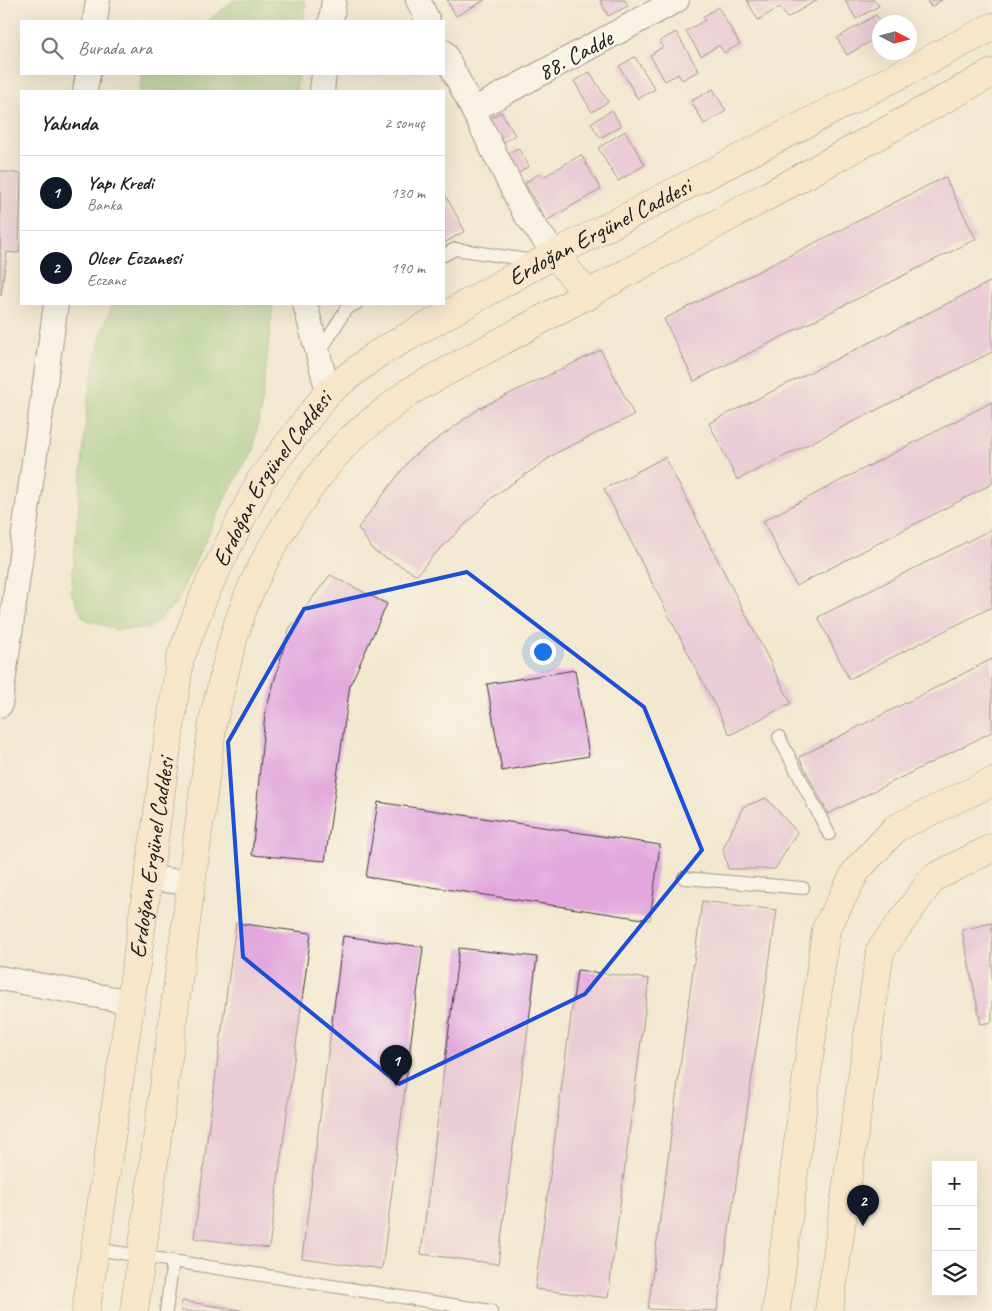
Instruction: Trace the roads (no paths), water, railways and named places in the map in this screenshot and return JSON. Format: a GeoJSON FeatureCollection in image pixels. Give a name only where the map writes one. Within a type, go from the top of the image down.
{"type":"FeatureCollection","features":[{"type":"Feature","properties":{"kind":"main road","name":"Erdoğan Ergünel Caddesi"},"geometry":{"type":"LineString","coordinates":[[86,1311],[180,659],[205,592],[260,481],[328,392],[377,354],[548,258],[992,27]]}},
{"type":"Feature","properties":{"kind":"main road"},"geometry":{"type":"LineString","coordinates":[[928,60],[947,98]]}},
{"type":"Feature","properties":{"kind":"main road"},"geometry":{"type":"LineString","coordinates":[[134,1311],[213,722],[228,656],[242,610],[272,548],[302,501],[343,447],[409,392],[588,296],[992,73]]}},
{"type":"Feature","properties":{"kind":"main road"},"geometry":{"type":"LineString","coordinates":[[548,258],[588,296]]}},
{"type":"Feature","properties":{"kind":"main road"},"geometry":{"type":"LineString","coordinates":[[776,1311],[826,929],[856,871],[896,828],[992,782]]}},
{"type":"Feature","properties":{"kind":"main road"},"geometry":{"type":"LineString","coordinates":[[829,1311],[880,951],[933,878],[992,848]]}},
{"type":"Feature","properties":{"kind":"street"},"geometry":{"type":"LineString","coordinates":[[95,20],[98,0]]}},
{"type":"Feature","properties":{"kind":"street"},"geometry":{"type":"LineString","coordinates":[[331,20],[334,0]]}},
{"type":"Feature","properties":{"kind":"street"},"geometry":{"type":"LineString","coordinates":[[418,0],[428,20]]}},
{"type":"Feature","properties":{"kind":"street","name":"88. Cadde"},"geometry":{"type":"LineString","coordinates":[[473,110],[677,0]]}},
{"type":"Feature","properties":{"kind":"street"},"geometry":{"type":"LineString","coordinates":[[445,54],[548,258]]}},
{"type":"Feature","properties":{"kind":"street"},"geometry":{"type":"LineString","coordinates":[[85,90],[88,75]]}},
{"type":"Feature","properties":{"kind":"street"},"geometry":{"type":"LineString","coordinates":[[322,90],[324,75]]}},
{"type":"Feature","properties":{"kind":"street"},"geometry":{"type":"LineString","coordinates":[[0,705],[56,305]]}},
{"type":"Feature","properties":{"kind":"street"},"geometry":{"type":"LineString","coordinates":[[305,305],[328,392]]}},
{"type":"Feature","properties":{"kind":"street"},"geometry":{"type":"LineString","coordinates":[[149,878],[191,883]]}},
{"type":"Feature","properties":{"kind":"street"},"geometry":{"type":"LineString","coordinates":[[0,978],[131,1002]]}},
{"type":"Feature","properties":{"kind":"lane"},"geometry":{"type":"LineString","coordinates":[[445,254],[455,249],[548,258]]}},
{"type":"Feature","properties":{"kind":"lane"},"geometry":{"type":"LineString","coordinates":[[319,354],[346,309],[354,305]]}},
{"type":"Feature","properties":{"kind":"lane"},"geometry":{"type":"LineString","coordinates":[[779,737],[829,834]]}},
{"type":"Feature","properties":{"kind":"lane"},"geometry":{"type":"LineString","coordinates":[[684,878],[803,888]]}},
{"type":"Feature","properties":{"kind":"lane"},"geometry":{"type":"LineString","coordinates":[[96,1249],[491,1311]]}},
{"type":"Feature","properties":{"kind":"lane"},"geometry":{"type":"LineString","coordinates":[[166,1311],[173,1261]]}},
{"type":"Feature","properties":{"kind":"place","name":"Yapı Kredi"},"geometry":{"type":"Point","coordinates":[396,1086]}},
{"type":"Feature","properties":{"kind":"place","name":"Olcer Eczanesi"},"geometry":{"type":"Point","coordinates":[863,1226]}}]}
